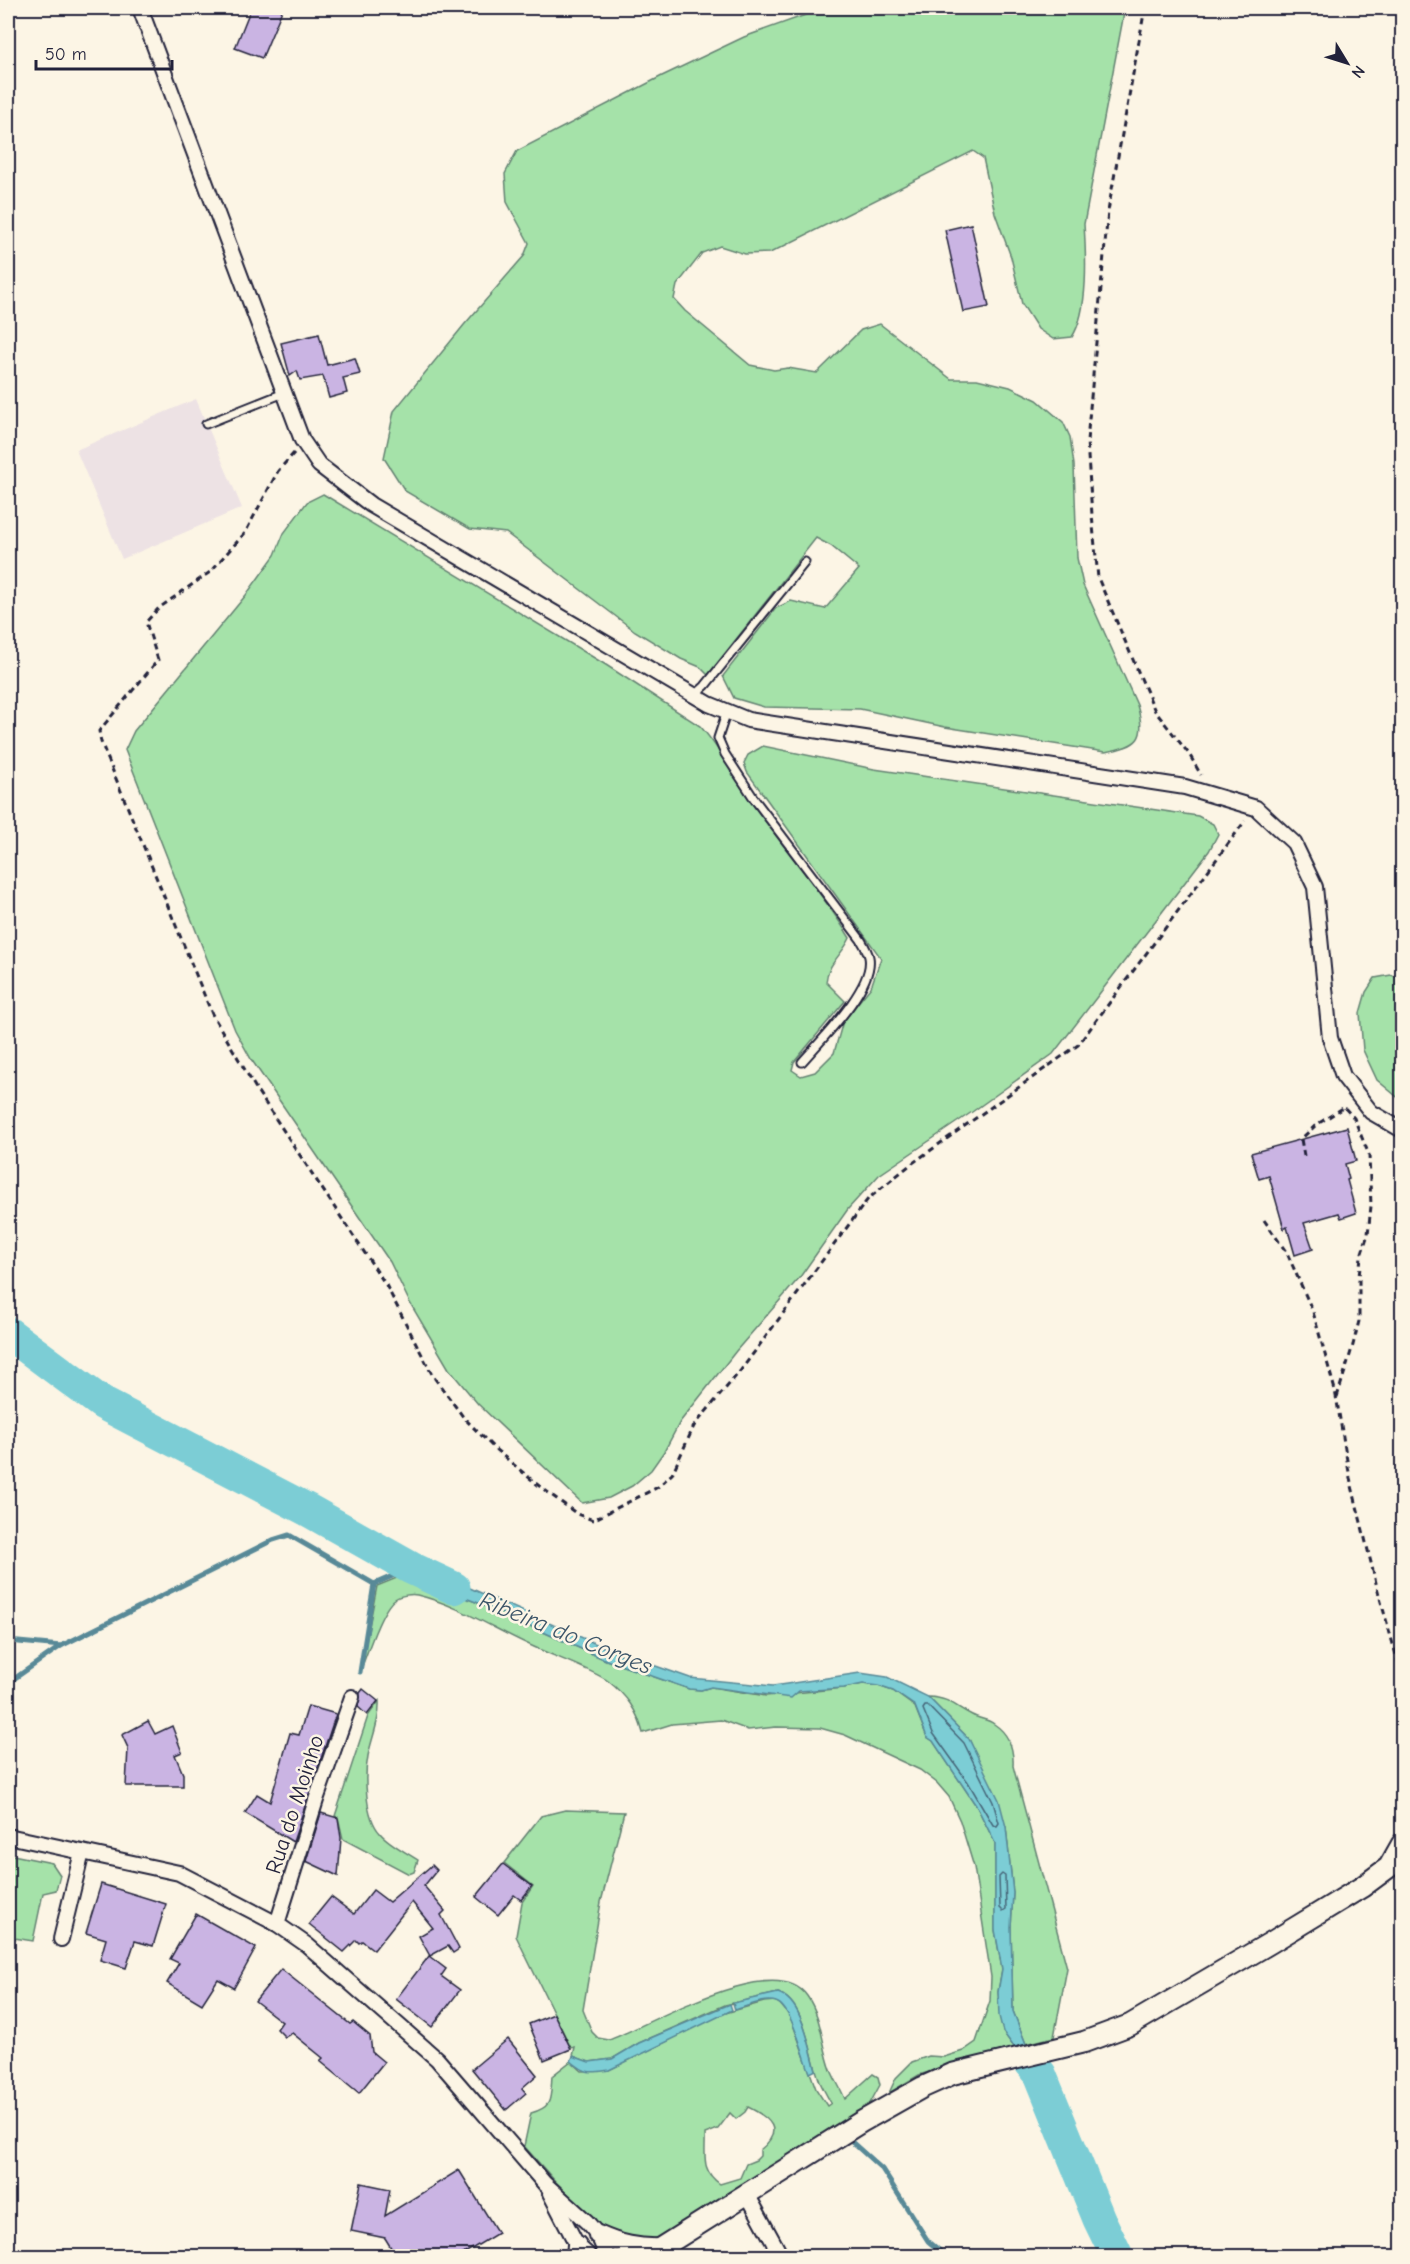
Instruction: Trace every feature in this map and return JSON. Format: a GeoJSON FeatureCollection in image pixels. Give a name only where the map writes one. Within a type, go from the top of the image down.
{"type":"FeatureCollection","features":[{"type":"Feature","properties":{"kind":"main road"},"geometry":{"type":"LineString","coordinates":[[655,2252],[861,2122],[923,2087],[952,2074],[1084,2042],[1130,2025],[1270,1944],[1362,1887],[1389,1867],[1400,1854]]}},
{"type":"Feature","properties":{"kind":"street"},"geometry":{"type":"LineString","coordinates":[[140,8],[304,443],[319,465],[371,505],[694,696],[748,720],[1185,787],[1256,808],[1294,843],[1315,887],[1330,1038],[1343,1076],[1371,1112],[1402,1130]]}},
{"type":"Feature","properties":{"kind":"street","name":"Rua do Moinho"},"geometry":{"type":"LineString","coordinates":[[277,1924],[352,1697]]}},
{"type":"Feature","properties":{"kind":"street"},"geometry":{"type":"LineString","coordinates":[[8,1836],[179,1873],[277,1924],[337,1970],[427,2050],[545,2184],[587,2222],[598,2235],[607,2256]]}},
{"type":"Feature","properties":{"kind":"street"},"geometry":{"type":"LineString","coordinates":[[61,1939],[82,1852]]}},
{"type":"Feature","properties":{"kind":"street"},"geometry":{"type":"LineString","coordinates":[[545,2184],[569,2226],[581,2253]]}},
{"type":"Feature","properties":{"kind":"street"},"geometry":{"type":"LineString","coordinates":[[747,2194],[781,2256]]}},
{"type":"Feature","properties":{"kind":"street"},"geometry":{"type":"LineString","coordinates":[[598,2235],[620,2245],[655,2252]]}},
{"type":"Feature","properties":{"kind":"lane"},"geometry":{"type":"LineString","coordinates":[[206,424],[285,393]]}},
{"type":"Feature","properties":{"kind":"lane"},"geometry":{"type":"LineString","coordinates":[[694,696],[705,686],[805,562]]}},
{"type":"Feature","properties":{"kind":"lane"},"geometry":{"type":"LineString","coordinates":[[727,711],[718,738],[725,754],[755,800],[861,940],[869,959],[866,978],[850,1004],[801,1062]]}},
{"type":"Feature","properties":{"kind":"path"},"geometry":{"type":"LineString","coordinates":[[1145,8],[1108,211],[1087,441],[1092,515],[1098,578],[1155,711],[1189,754],[1213,795]]}},
{"type":"Feature","properties":{"kind":"path"},"geometry":{"type":"LineString","coordinates":[[304,443],[278,471],[245,533],[210,572],[159,609],[146,622],[158,660],[99,731],[101,742],[212,1014],[258,1092],[386,1285],[433,1376],[464,1418],[530,1478],[577,1514],[593,1520],[658,1487],[672,1474],[694,1426],[741,1370],[868,1199],[902,1171],[1078,1045],[1256,808]]}},
{"type":"Feature","properties":{"kind":"path"},"geometry":{"type":"LineString","coordinates":[[1304,1156],[1301,1139],[1316,1125],[1358,1096]]}},
{"type":"Feature","properties":{"kind":"path"},"geometry":{"type":"LineString","coordinates":[[1336,1397],[1359,1321],[1359,1276],[1371,1206],[1369,1155],[1354,1118],[1344,1107]]}},
{"type":"Feature","properties":{"kind":"path"},"geometry":{"type":"LineString","coordinates":[[1264,1220],[1287,1253],[1313,1312],[1336,1397],[1350,1478],[1402,1676]]}},
{"type":"Feature","properties":{"kind":"shaded area"},"geometry":{"type":"Polygon","coordinates":[[[196,399],[242,508],[122,559],[76,450],[196,399]]]}},
{"type":"Feature","properties":{"kind":"green space"},"geometry":{"type":"Polygon","coordinates":[[[825,8],[1125,8],[1084,224],[1086,267],[1084,298],[1072,337],[1053,339],[1038,329],[1022,304],[1011,257],[995,213],[983,158],[973,151],[770,253],[745,254],[720,246],[702,253],[677,285],[674,299],[685,311],[750,365],[774,370],[788,368],[817,373],[861,330],[880,324],[951,379],[977,379],[1010,387],[1037,400],[1063,422],[1070,437],[1074,465],[1077,558],[1083,585],[1137,705],[1140,717],[1141,726],[1138,739],[1126,747],[1105,752],[945,727],[860,709],[764,707],[734,698],[723,676],[776,608],[791,601],[825,609],[859,569],[831,546],[816,538],[708,675],[700,667],[681,659],[635,631],[506,533],[470,529],[405,491],[384,458],[394,411],[524,256],[529,243],[507,202],[505,174],[517,151],[662,76],[744,37],[825,8]]]}},
{"type":"Feature","properties":{"kind":"green space"},"geometry":{"type":"Polygon","coordinates":[[[323,494],[606,665],[700,726],[708,735],[752,803],[850,938],[832,964],[826,982],[845,1001],[794,1062],[792,1070],[801,1076],[815,1072],[834,1053],[843,1021],[871,987],[881,958],[747,772],[744,763],[748,755],[763,746],[874,769],[1198,816],[1213,824],[1218,834],[1209,851],[1053,1054],[879,1175],[848,1209],[800,1277],[736,1351],[680,1422],[651,1470],[632,1486],[609,1498],[582,1503],[478,1404],[449,1369],[410,1303],[390,1262],[251,1059],[235,1030],[125,750],[134,731],[246,595],[275,555],[284,533],[307,502],[323,494]]]}},
{"type":"Feature","properties":{"kind":"green space"},"geometry":{"type":"Polygon","coordinates":[[[1391,975],[1402,979],[1402,1101],[1377,1080],[1363,1050],[1360,1013],[1366,992],[1375,978],[1391,975]]]}},
{"type":"Feature","properties":{"kind":"green space"},"geometry":{"type":"Polygon","coordinates":[[[404,1575],[476,1602],[606,1660],[689,1689],[701,1690],[711,1687],[766,1696],[863,1684],[893,1691],[915,1707],[927,1737],[933,1741],[977,1807],[995,1843],[995,1930],[1002,1969],[998,1992],[1003,2032],[1014,2047],[919,2075],[889,2093],[896,2078],[912,2062],[929,2056],[944,2057],[963,2051],[976,2042],[990,2001],[991,1977],[974,1867],[960,1821],[949,1797],[937,1783],[920,1770],[845,1735],[820,1728],[776,1727],[748,1730],[721,1720],[672,1724],[643,1733],[638,1717],[626,1698],[608,1681],[462,1611],[417,1595],[400,1597],[390,1604],[375,1632],[360,1672],[377,1586],[404,1575]]]}},
{"type":"Feature","properties":{"kind":"green space"},"geometry":{"type":"Polygon","coordinates":[[[928,1697],[947,1701],[992,1722],[1003,1732],[1009,1742],[1013,1754],[1013,1766],[1067,1968],[1054,2037],[1026,2044],[1013,2011],[1011,1927],[1013,1893],[1006,1827],[969,1739],[928,1697]]]}},
{"type":"Feature","properties":{"kind":"green space"},"geometry":{"type":"Polygon","coordinates":[[[379,1701],[377,1722],[367,1764],[367,1796],[371,1817],[380,1833],[418,1860],[414,1872],[409,1874],[343,1839],[338,1817],[335,1816],[368,1716],[379,1701]]]}},
{"type":"Feature","properties":{"kind":"green space"},"geometry":{"type":"Polygon","coordinates":[[[565,1810],[624,1812],[601,1902],[583,2010],[592,2032],[598,2038],[609,2040],[681,2007],[741,1986],[768,1981],[791,1984],[807,1996],[812,2004],[831,2070],[845,2099],[873,2074],[878,2077],[880,2085],[868,2107],[660,2239],[634,2241],[603,2229],[524,2146],[531,2113],[544,2108],[551,2096],[552,2076],[571,2061],[582,2071],[609,2070],[722,2014],[775,2001],[790,2016],[816,2089],[827,2106],[831,2103],[816,2071],[801,2019],[795,2007],[787,1998],[778,1993],[725,2005],[639,2043],[612,2059],[589,2062],[573,2056],[575,2047],[571,2048],[516,1936],[522,1902],[533,1886],[504,1863],[541,1816],[565,1810]],[[748,2107],[736,2119],[730,2113],[718,2129],[705,2134],[705,2162],[709,2173],[720,2184],[740,2178],[746,2164],[760,2156],[760,2150],[772,2136],[772,2125],[768,2120],[748,2107]]]}},
{"type":"Feature","properties":{"kind":"green space"},"geometry":{"type":"Polygon","coordinates":[[[8,1854],[52,1863],[60,1875],[56,1890],[43,1893],[33,1941],[8,1937],[8,1854]]]}},
{"type":"Feature","properties":{"kind":"water"},"geometry":{"type":"Polygon","coordinates":[[[418,1565],[610,1650],[690,1678],[773,1686],[860,1673],[887,1677],[928,1697],[969,1739],[999,1800],[1006,1827],[1013,1893],[1011,1927],[1013,2011],[1026,2044],[1014,2047],[1003,2032],[999,2016],[998,1992],[1002,1969],[995,1930],[995,1843],[977,1807],[933,1741],[927,1737],[915,1706],[893,1691],[863,1684],[844,1688],[799,1691],[791,1698],[711,1687],[701,1690],[689,1689],[606,1660],[476,1602],[404,1575],[418,1565]]]}},
{"type":"Feature","properties":{"kind":"water"},"geometry":{"type":"Polygon","coordinates":[[[778,1993],[794,2005],[804,2026],[816,2070],[810,2073],[792,2023],[782,2006],[776,2002],[766,2001],[735,2010],[733,2003],[778,1993]]]}},
{"type":"Feature","properties":{"kind":"water"},"geometry":{"type":"Polygon","coordinates":[[[730,2004],[732,2010],[609,2070],[588,2072],[571,2061],[573,2056],[589,2062],[612,2059],[639,2043],[730,2004]]]}},
{"type":"Feature","properties":{"kind":"building"},"geometry":{"type":"Polygon","coordinates":[[[251,8],[283,8],[262,58],[235,48],[251,8]]]}},
{"type":"Feature","properties":{"kind":"building"},"geometry":{"type":"Polygon","coordinates":[[[971,224],[989,307],[963,312],[945,230],[971,224]]]}},
{"type":"Feature","properties":{"kind":"building"},"geometry":{"type":"Polygon","coordinates":[[[319,334],[327,365],[355,358],[360,374],[343,378],[347,393],[329,398],[323,376],[300,380],[297,371],[290,376],[281,343],[319,334]]]}},
{"type":"Feature","properties":{"kind":"building"},"geometry":{"type":"Polygon","coordinates":[[[1347,1127],[1356,1161],[1345,1164],[1356,1213],[1341,1218],[1339,1213],[1304,1223],[1313,1249],[1295,1255],[1287,1227],[1284,1229],[1269,1176],[1259,1179],[1251,1153],[1347,1127]]]}},
{"type":"Feature","properties":{"kind":"building"},"geometry":{"type":"Polygon","coordinates":[[[363,1689],[378,1701],[367,1715],[358,1707],[360,1693],[363,1689]]]}},
{"type":"Feature","properties":{"kind":"building"},"geometry":{"type":"Polygon","coordinates":[[[308,1706],[336,1714],[293,1842],[245,1813],[257,1794],[270,1802],[290,1733],[299,1735],[308,1706]]]}},
{"type":"Feature","properties":{"kind":"building"},"geometry":{"type":"Polygon","coordinates":[[[148,1721],[155,1734],[172,1726],[182,1752],[175,1755],[183,1774],[183,1786],[126,1786],[128,1748],[122,1735],[148,1721]]]}},
{"type":"Feature","properties":{"kind":"building"},"geometry":{"type":"Polygon","coordinates":[[[321,1813],[338,1818],[341,1838],[338,1876],[306,1861],[321,1813]]]}},
{"type":"Feature","properties":{"kind":"building"},"geometry":{"type":"Polygon","coordinates":[[[503,1864],[532,1886],[521,1900],[514,1895],[498,1915],[476,1897],[503,1864]]]}},
{"type":"Feature","properties":{"kind":"building"},"geometry":{"type":"Polygon","coordinates":[[[432,1865],[437,1870],[424,1886],[445,1911],[441,1915],[459,1949],[453,1953],[448,1946],[430,1956],[419,1936],[433,1928],[412,1902],[374,1950],[362,1941],[359,1943],[356,1940],[344,1952],[309,1924],[331,1897],[354,1914],[373,1890],[389,1902],[432,1865]]]}},
{"type":"Feature","properties":{"kind":"building"},"geometry":{"type":"Polygon","coordinates":[[[101,1884],[166,1904],[153,1946],[135,1941],[126,1968],[100,1960],[106,1939],[86,1933],[101,1884]]]}},
{"type":"Feature","properties":{"kind":"building"},"geometry":{"type":"Polygon","coordinates":[[[196,1914],[256,1948],[234,1988],[218,1979],[202,2004],[167,1983],[179,1963],[170,1959],[196,1914]]]}},
{"type":"Feature","properties":{"kind":"building"},"geometry":{"type":"Polygon","coordinates":[[[429,1956],[446,1969],[441,1976],[460,1990],[432,2027],[396,1999],[429,1956]]]}},
{"type":"Feature","properties":{"kind":"building"},"geometry":{"type":"Polygon","coordinates":[[[281,1969],[350,2024],[353,2022],[370,2036],[372,2052],[384,2062],[359,2093],[320,2061],[323,2058],[292,2033],[285,2037],[277,2029],[282,2022],[255,2001],[281,1969]]]}},
{"type":"Feature","properties":{"kind":"building"},"geometry":{"type":"Polygon","coordinates":[[[554,2014],[571,2049],[544,2060],[529,2024],[554,2014]]]}},
{"type":"Feature","properties":{"kind":"building"},"geometry":{"type":"Polygon","coordinates":[[[508,2039],[537,2075],[522,2088],[526,2093],[506,2110],[472,2069],[508,2039]]]}},
{"type":"Feature","properties":{"kind":"building"},"geometry":{"type":"Polygon","coordinates":[[[459,2170],[498,2233],[460,2256],[396,2256],[385,2238],[351,2231],[361,2183],[390,2189],[385,2216],[459,2170]]]}},
{"type":"Feature","properties":{"kind":"waterway","name":"Ribeira do Corges"},"geometry":{"type":"LineString","coordinates":[[8,1333],[102,1403],[308,1510],[411,1568],[454,1588]]}},
{"type":"Feature","properties":{"kind":"waterway"},"geometry":{"type":"LineString","coordinates":[[8,1683],[61,1646],[273,1540],[289,1535],[374,1584]]}},
{"type":"Feature","properties":{"kind":"waterway"},"geometry":{"type":"LineString","coordinates":[[374,1584],[411,1568]]}},
{"type":"Feature","properties":{"kind":"waterway"},"geometry":{"type":"LineString","coordinates":[[360,1672],[374,1584]]}},
{"type":"Feature","properties":{"kind":"waterway"},"geometry":{"type":"LineString","coordinates":[[8,1641],[61,1646]]}},
{"type":"Feature","properties":{"kind":"waterway","name":"Ribeira do Corges"},"geometry":{"type":"LineString","coordinates":[[1030,2062],[1040,2074],[1099,2219],[1117,2256]]}},
{"type":"Feature","properties":{"kind":"waterway"},"geometry":{"type":"LineString","coordinates":[[853,2143],[882,2169],[928,2241],[946,2256]]}}]}
